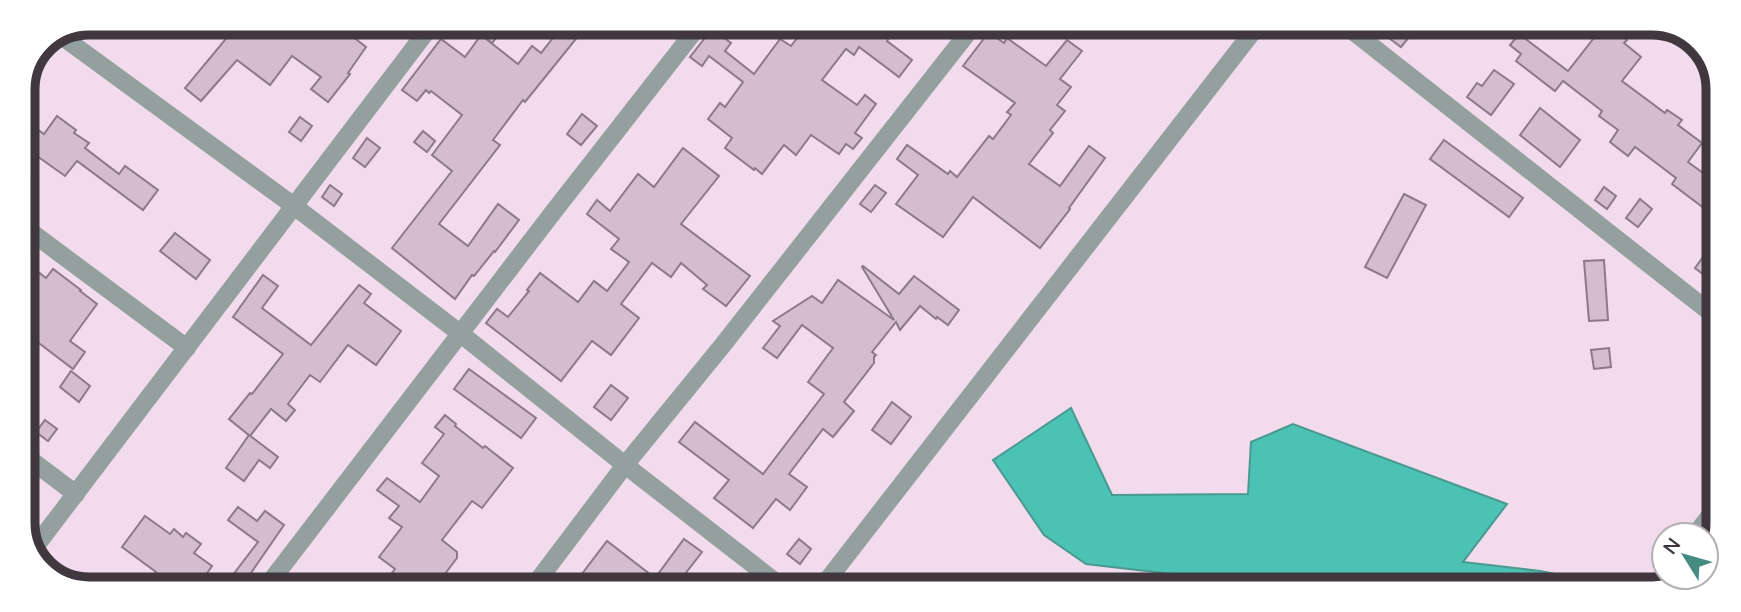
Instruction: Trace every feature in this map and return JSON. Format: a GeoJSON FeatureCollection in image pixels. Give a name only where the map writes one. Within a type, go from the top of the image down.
{"type":"FeatureCollection","features":[{"type":"Feature","properties":{"kind":"street"},"geometry":{"type":"LineString","coordinates":[[39,542],[294,206],[418,35]]}},
{"type":"Feature","properties":{"kind":"street"},"geometry":{"type":"LineString","coordinates":[[275,577],[691,35]]}},
{"type":"Feature","properties":{"kind":"street"},"geometry":{"type":"LineString","coordinates":[[541,577],[625,465],[966,35]]}},
{"type":"Feature","properties":{"kind":"street"},"geometry":{"type":"LineString","coordinates":[[830,577],[1250,35]]}},
{"type":"Feature","properties":{"kind":"street"},"geometry":{"type":"LineString","coordinates":[[1358,35],[1706,309]]}},
{"type":"Feature","properties":{"kind":"street"},"geometry":{"type":"LineString","coordinates":[[67,40],[294,206],[769,577]]}},
{"type":"Feature","properties":{"kind":"street"},"geometry":{"type":"LineString","coordinates":[[35,235],[187,348]]}},
{"type":"Feature","properties":{"kind":"street"},"geometry":{"type":"LineString","coordinates":[[35,463],[76,494]]}},
{"type":"Feature","properties":{"kind":"shaded area"},"geometry":{"type":"Polygon","coordinates":[[[1071,408],[1112,495],[1248,494],[1251,442],[1293,424],[1507,504],[1463,562],[1571,577],[1197,577],[1086,564],[1044,535],[993,460],[1071,408]]]}},
{"type":"Feature","properties":{"kind":"building"},"geometry":{"type":"Polygon","coordinates":[[[229,35],[350,35],[366,47],[348,73],[350,74],[328,102],[311,89],[321,77],[292,56],[270,85],[237,60],[201,101],[185,88],[229,35]]]}},
{"type":"Feature","properties":{"kind":"building"},"geometry":{"type":"Polygon","coordinates":[[[481,35],[498,35],[492,43],[481,35]]]}},
{"type":"Feature","properties":{"kind":"building"},"geometry":{"type":"Polygon","coordinates":[[[481,35],[518,64],[532,46],[541,53],[555,35],[579,35],[525,102],[523,100],[493,140],[500,145],[439,224],[468,246],[498,204],[519,220],[455,299],[392,248],[452,171],[432,155],[462,115],[431,91],[429,93],[426,90],[417,101],[402,90],[441,39],[465,57],[481,35]]]}},
{"type":"Feature","properties":{"kind":"building"},"geometry":{"type":"Polygon","coordinates":[[[707,35],[720,35],[731,43],[725,51],[754,74],[780,39],[791,46],[800,35],[891,35],[887,41],[912,60],[899,77],[859,47],[854,55],[846,49],[822,80],[857,105],[865,95],[876,104],[855,133],[862,138],[853,149],[846,144],[839,154],[811,135],[796,155],[784,145],[762,174],[725,148],[732,138],[708,119],[720,103],[725,107],[743,82],[709,56],[702,66],[690,57],[707,35]]]}},
{"type":"Feature","properties":{"kind":"building"},"geometry":{"type":"Polygon","coordinates":[[[987,35],[993,35],[1004,43],[1007,38],[1046,66],[1067,40],[1082,51],[1060,79],[1071,87],[1057,105],[1065,111],[1050,130],[1053,133],[1029,164],[1060,186],[1089,146],[1105,158],[1040,248],[973,197],[943,237],[896,204],[918,175],[897,159],[907,145],[948,174],[950,171],[957,177],[989,136],[993,139],[1011,115],[1007,112],[1015,103],[963,66],[987,35]]]}},
{"type":"Feature","properties":{"kind":"building"},"geometry":{"type":"Polygon","coordinates":[[[1385,35],[1411,35],[1401,47],[1385,35]]]}},
{"type":"Feature","properties":{"kind":"building"},"geometry":{"type":"Polygon","coordinates":[[[1520,35],[1568,71],[1593,39],[1587,35],[1621,35],[1627,40],[1624,43],[1641,57],[1622,81],[1665,113],[1667,110],[1682,120],[1678,125],[1702,143],[1688,162],[1706,175],[1706,210],[1672,184],[1676,178],[1635,147],[1628,156],[1610,142],[1618,130],[1599,116],[1602,111],[1563,81],[1555,91],[1516,61],[1521,54],[1510,45],[1520,35]]]}},
{"type":"Feature","properties":{"kind":"building"},"geometry":{"type":"Polygon","coordinates":[[[1494,70],[1514,84],[1491,115],[1467,97],[1477,83],[1482,86],[1494,70]]]}},
{"type":"Feature","properties":{"kind":"building"},"geometry":{"type":"Polygon","coordinates":[[[1540,108],[1580,140],[1560,167],[1520,135],[1540,108]]]}},
{"type":"Feature","properties":{"kind":"building"},"geometry":{"type":"Polygon","coordinates":[[[582,114],[597,126],[581,145],[567,134],[582,114]]]}},
{"type":"Feature","properties":{"kind":"building"},"geometry":{"type":"Polygon","coordinates":[[[57,116],[89,143],[85,148],[119,174],[125,166],[158,190],[143,210],[77,161],[65,176],[35,155],[35,128],[44,134],[57,116]]]}},
{"type":"Feature","properties":{"kind":"building"},"geometry":{"type":"Polygon","coordinates":[[[300,117],[312,126],[301,141],[289,132],[300,117]]]}},
{"type":"Feature","properties":{"kind":"building"},"geometry":{"type":"Polygon","coordinates":[[[423,131],[435,141],[427,152],[414,142],[423,131]]]}},
{"type":"Feature","properties":{"kind":"building"},"geometry":{"type":"Polygon","coordinates":[[[367,138],[380,148],[365,167],[353,158],[367,138]]]}},
{"type":"Feature","properties":{"kind":"building"},"geometry":{"type":"Polygon","coordinates":[[[1444,140],[1523,198],[1509,217],[1430,159],[1444,140]]]}},
{"type":"Feature","properties":{"kind":"building"},"geometry":{"type":"Polygon","coordinates":[[[683,148],[719,176],[681,224],[750,276],[726,306],[703,289],[707,285],[681,263],[671,277],[652,263],[621,304],[639,318],[611,355],[592,341],[561,381],[486,323],[497,309],[508,317],[540,273],[578,302],[594,281],[607,291],[629,262],[611,249],[619,239],[587,214],[597,200],[610,211],[638,174],[654,187],[683,148]]]}},
{"type":"Feature","properties":{"kind":"building"},"geometry":{"type":"Polygon","coordinates":[[[330,185],[342,194],[334,206],[322,197],[330,185]]]}},
{"type":"Feature","properties":{"kind":"building"},"geometry":{"type":"Polygon","coordinates":[[[875,185],[886,193],[871,212],[860,204],[875,185]]]}},
{"type":"Feature","properties":{"kind":"building"},"geometry":{"type":"Polygon","coordinates":[[[1604,187],[1616,196],[1607,209],[1595,200],[1604,187]]]}},
{"type":"Feature","properties":{"kind":"building"},"geometry":{"type":"Polygon","coordinates":[[[1404,194],[1426,205],[1387,278],[1365,267],[1404,194]]]}},
{"type":"Feature","properties":{"kind":"building"},"geometry":{"type":"Polygon","coordinates":[[[1640,199],[1652,209],[1638,227],[1626,218],[1640,199]]]}},
{"type":"Feature","properties":{"kind":"building"},"geometry":{"type":"Polygon","coordinates":[[[175,233],[210,260],[196,279],[160,251],[175,233]]]}},
{"type":"Feature","properties":{"kind":"building"},"geometry":{"type":"Polygon","coordinates":[[[1706,253],[1706,276],[1695,268],[1706,253]]]}},
{"type":"Feature","properties":{"kind":"building"},"geometry":{"type":"Polygon","coordinates":[[[1604,260],[1608,320],[1589,321],[1584,261],[1604,260]]]}},
{"type":"Feature","properties":{"kind":"building"},"geometry":{"type":"Polygon","coordinates":[[[863,266],[899,294],[914,276],[959,310],[948,325],[920,306],[900,330],[896,322],[872,352],[876,355],[874,363],[844,402],[854,411],[833,437],[823,429],[789,474],[807,487],[790,510],[776,499],[753,528],[714,498],[729,480],[679,442],[695,422],[763,474],[824,394],[808,382],[833,348],[802,325],[777,358],[763,348],[780,326],[773,321],[812,296],[822,303],[838,280],[894,320],[863,266]]]}},
{"type":"Feature","properties":{"kind":"building"},"geometry":{"type":"Polygon","coordinates":[[[35,269],[46,278],[53,269],[97,304],[70,341],[85,352],[73,369],[35,340],[35,269]]]}},
{"type":"Feature","properties":{"kind":"building"},"geometry":{"type":"Polygon","coordinates":[[[263,275],[278,286],[262,308],[311,345],[359,285],[371,294],[364,303],[401,331],[376,365],[348,345],[320,382],[310,375],[288,404],[295,410],[286,421],[271,409],[250,436],[229,419],[283,354],[233,317],[263,275]]]}},
{"type":"Feature","properties":{"kind":"building"},"geometry":{"type":"Polygon","coordinates":[[[1609,348],[1611,367],[1594,369],[1591,350],[1609,348]]]}},
{"type":"Feature","properties":{"kind":"building"},"geometry":{"type":"Polygon","coordinates":[[[469,369],[536,418],[521,438],[454,389],[469,369]]]}},
{"type":"Feature","properties":{"kind":"building"},"geometry":{"type":"Polygon","coordinates":[[[71,371],[90,386],[79,402],[60,387],[71,371]]]}},
{"type":"Feature","properties":{"kind":"building"},"geometry":{"type":"Polygon","coordinates":[[[611,385],[628,398],[611,420],[594,407],[611,385]]]}},
{"type":"Feature","properties":{"kind":"building"},"geometry":{"type":"Polygon","coordinates":[[[892,402],[911,417],[891,444],[872,430],[892,402]]]}},
{"type":"Feature","properties":{"kind":"building"},"geometry":{"type":"Polygon","coordinates":[[[445,415],[483,448],[485,446],[513,468],[482,508],[472,501],[442,540],[457,552],[457,558],[443,577],[389,577],[395,569],[379,557],[402,527],[389,518],[399,506],[377,490],[387,478],[420,502],[439,476],[422,463],[444,434],[435,427],[445,415]]]}},
{"type":"Feature","properties":{"kind":"building"},"geometry":{"type":"Polygon","coordinates":[[[45,420],[57,429],[48,441],[36,432],[45,420]]]}},
{"type":"Feature","properties":{"kind":"building"},"geometry":{"type":"Polygon","coordinates":[[[249,435],[278,457],[270,468],[259,460],[244,481],[226,468],[249,435]]]}},
{"type":"Feature","properties":{"kind":"building"},"geometry":{"type":"Polygon","coordinates":[[[238,507],[257,521],[265,511],[284,525],[248,577],[231,577],[258,542],[228,520],[238,507]]]}},
{"type":"Feature","properties":{"kind":"building"},"geometry":{"type":"Polygon","coordinates":[[[145,516],[170,534],[174,529],[183,537],[186,533],[201,544],[194,553],[212,566],[204,577],[152,577],[156,572],[122,547],[145,516]]]}},
{"type":"Feature","properties":{"kind":"building"},"geometry":{"type":"Polygon","coordinates":[[[684,539],[702,552],[683,577],[656,577],[684,539]]]}},
{"type":"Feature","properties":{"kind":"building"},"geometry":{"type":"Polygon","coordinates":[[[799,539],[811,549],[800,564],[787,554],[799,539]]]}},
{"type":"Feature","properties":{"kind":"building"},"geometry":{"type":"Polygon","coordinates":[[[607,541],[654,577],[580,577],[607,541]]]}}]}
